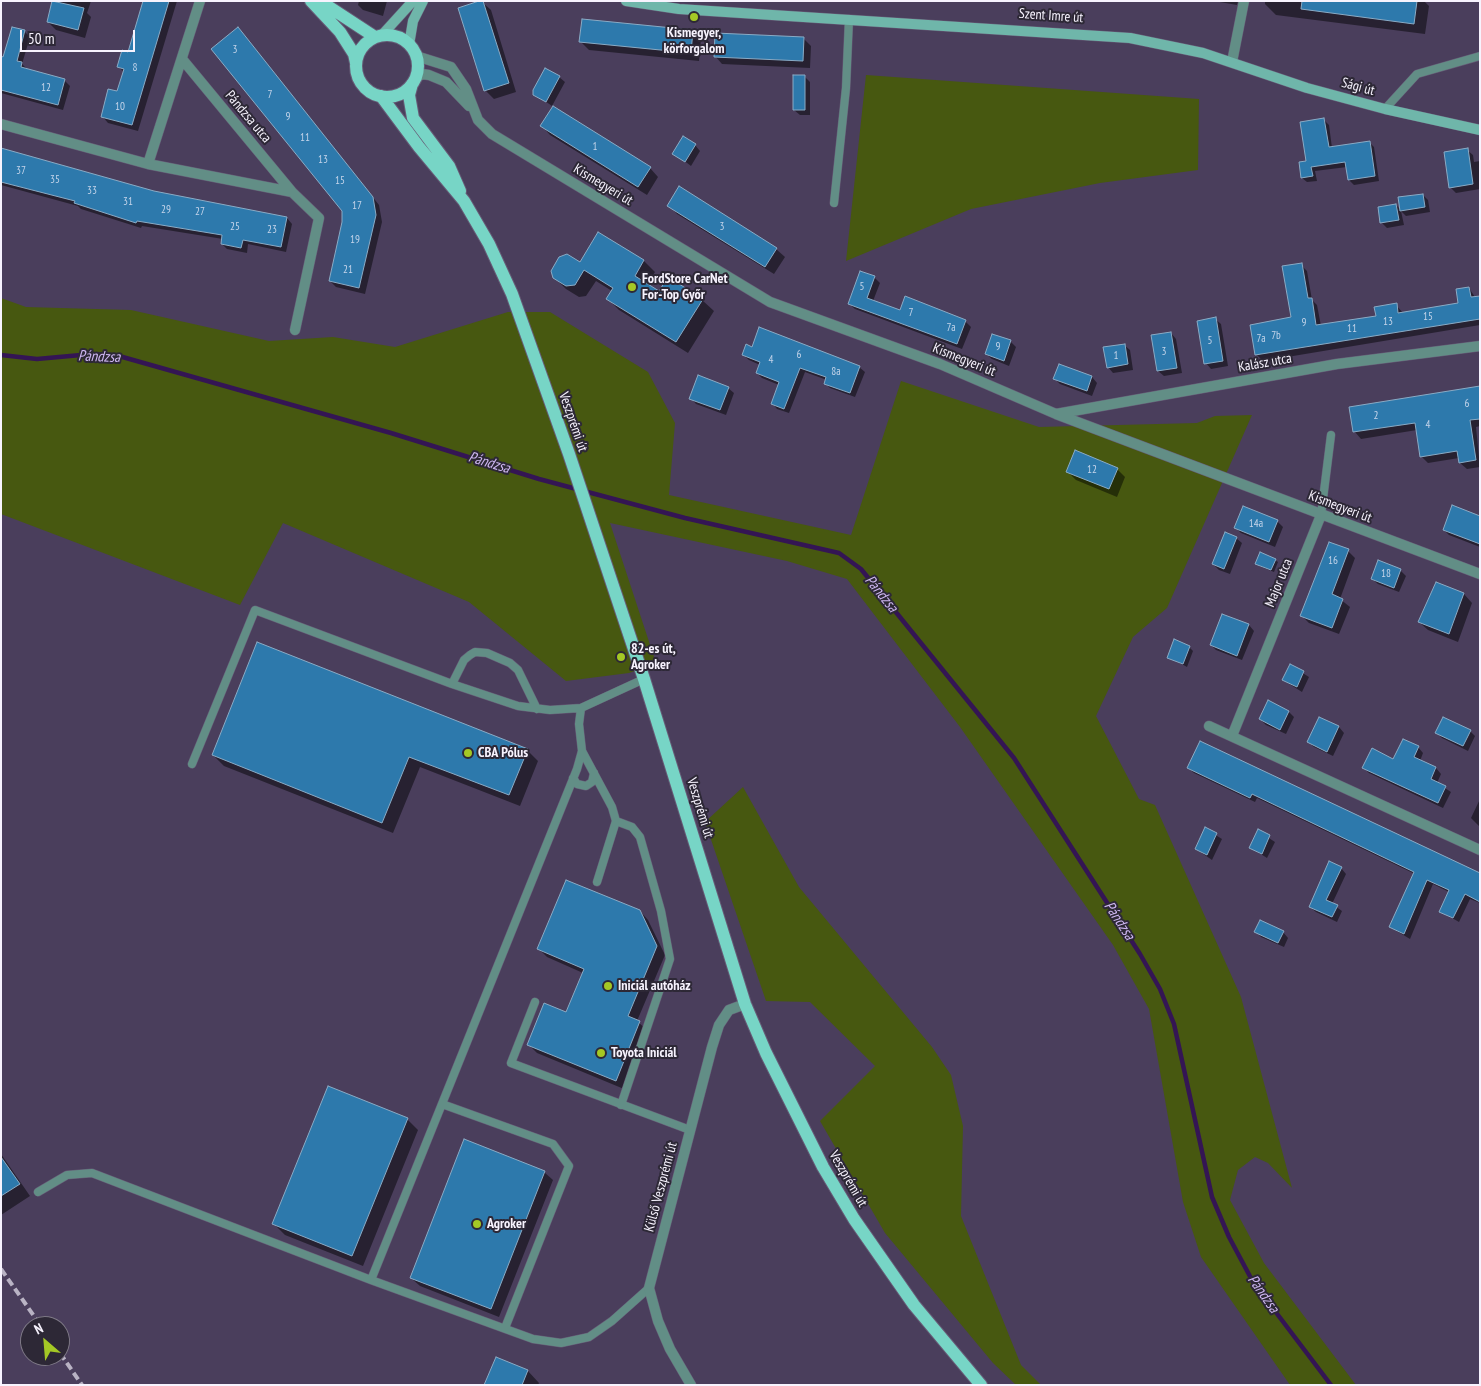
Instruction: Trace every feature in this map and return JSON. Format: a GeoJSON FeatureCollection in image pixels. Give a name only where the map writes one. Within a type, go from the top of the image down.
{"type":"FeatureCollection","features":[{"type":"Feature","properties":{"kind":"main road"},"geometry":{"type":"LineString","coordinates":[[311,1],[340,32],[354,54],[356,73],[362,84],[370,92],[381,96],[398,95],[414,81],[418,67],[416,56],[410,44],[402,38],[378,36],[320,1]]}},
{"type":"Feature","properties":{"kind":"main road"},"geometry":{"type":"LineString","coordinates":[[356,65],[362,47],[378,36],[413,1]]}},
{"type":"Feature","properties":{"kind":"main road"},"geometry":{"type":"LineString","coordinates":[[410,44],[413,21],[423,1]]}},
{"type":"Feature","properties":{"kind":"main road","name":"Szent Imre út"},"geometry":{"type":"LineString","coordinates":[[626,1],[679,9],[1130,38],[1232,62]]}},
{"type":"Feature","properties":{"kind":"main road","name":"Sági út"},"geometry":{"type":"LineString","coordinates":[[1232,62],[1307,88],[1385,109],[1480,130]]}},
{"type":"Feature","properties":{"kind":"main road","name":"Veszprémi út"},"geometry":{"type":"LineString","coordinates":[[414,81],[410,95],[413,118],[449,166],[457,180],[464,201]]}},
{"type":"Feature","properties":{"kind":"main road","name":"Veszprémi út"},"geometry":{"type":"LineString","coordinates":[[381,96],[419,147],[464,201],[489,244],[512,294],[569,454],[644,679],[744,1004],[788,1100],[823,1167],[854,1219],[914,1305],[981,1385]]}},
{"type":"Feature","properties":{"kind":"street"},"geometry":{"type":"LineString","coordinates":[[148,164],[200,1]]}},
{"type":"Feature","properties":{"kind":"street"},"geometry":{"type":"LineString","coordinates":[[1232,62],[1244,1]]}},
{"type":"Feature","properties":{"kind":"street","name":"Kismegyeri út"},"geometry":{"type":"LineString","coordinates":[[416,56],[451,68],[466,88],[472,109],[478,120],[492,134],[770,302],[940,364],[1056,414],[1480,574]]}},
{"type":"Feature","properties":{"kind":"street","name":"Pándzsa utca"},"geometry":{"type":"LineString","coordinates":[[182,59],[292,192],[319,218],[295,330]]}},
{"type":"Feature","properties":{"kind":"street","name":"Kismegyeri út"},"geometry":{"type":"LineString","coordinates":[[414,81],[422,74],[446,82],[472,109]]}},
{"type":"Feature","properties":{"kind":"street"},"geometry":{"type":"LineString","coordinates":[[1,124],[148,164],[292,192]]}},
{"type":"Feature","properties":{"kind":"street","name":"Kalász utca"},"geometry":{"type":"LineString","coordinates":[[1056,414],[1337,364],[1480,346]]}},
{"type":"Feature","properties":{"kind":"street","name":"Major utca"},"geometry":{"type":"LineString","coordinates":[[1232,736],[1321,515]]}},
{"type":"Feature","properties":{"kind":"street"},"geometry":{"type":"LineString","coordinates":[[1209,726],[1480,850]]}},
{"type":"Feature","properties":{"kind":"street","name":"Külső Veszprémi út"},"geometry":{"type":"LineString","coordinates":[[691,1385],[670,1349],[658,1321],[649,1288],[719,1024],[729,1010],[744,1004]]}},
{"type":"Feature","properties":{"kind":"lane"},"geometry":{"type":"LineString","coordinates":[[834,203],[846,88],[849,19]]}},
{"type":"Feature","properties":{"kind":"lane"},"geometry":{"type":"LineString","coordinates":[[1385,109],[1418,74],[1480,56]]}},
{"type":"Feature","properties":{"kind":"lane","name":"Major utca"},"geometry":{"type":"LineString","coordinates":[[1321,515],[1331,435]]}},
{"type":"Feature","properties":{"kind":"lane"},"geometry":{"type":"LineString","coordinates":[[192,764],[255,610],[452,684],[518,706],[563,711],[581,708],[644,679]]}},
{"type":"Feature","properties":{"kind":"lane"},"geometry":{"type":"LineString","coordinates":[[452,684],[464,660],[475,652],[487,653],[510,663],[518,670],[537,709]]}},
{"type":"Feature","properties":{"kind":"lane"},"geometry":{"type":"LineString","coordinates":[[581,708],[579,724],[582,751],[612,807],[616,821],[597,882]]}},
{"type":"Feature","properties":{"kind":"lane"},"geometry":{"type":"LineString","coordinates":[[371,1280],[573,778],[582,751]]}},
{"type":"Feature","properties":{"kind":"lane"},"geometry":{"type":"LineString","coordinates":[[573,778],[577,784],[586,786],[592,782],[594,773]]}},
{"type":"Feature","properties":{"kind":"lane"},"geometry":{"type":"LineString","coordinates":[[616,821],[632,827],[640,837],[661,911],[670,959],[621,1105]]}},
{"type":"Feature","properties":{"kind":"lane"},"geometry":{"type":"LineString","coordinates":[[535,1002],[511,1063],[690,1130]]}},
{"type":"Feature","properties":{"kind":"lane"},"geometry":{"type":"LineString","coordinates":[[442,1104],[553,1144],[569,1166],[505,1328]]}},
{"type":"Feature","properties":{"kind":"lane"},"geometry":{"type":"LineString","coordinates":[[38,1192],[67,1175],[92,1173],[371,1280],[533,1339],[560,1343],[589,1337],[612,1322],[649,1288]]}},
{"type":"Feature","properties":{"kind":"green space"},"geometry":{"type":"Polygon","coordinates":[[[866,75],[1199,99],[1198,170],[1100,183],[971,209],[846,261],[866,75]]]}},
{"type":"Feature","properties":{"kind":"green space"},"geometry":{"type":"Polygon","coordinates":[[[1,298],[26,307],[131,310],[269,341],[333,337],[395,347],[508,312],[550,312],[648,372],[675,423],[669,495],[851,535],[901,381],[1039,427],[1197,423],[1215,416],[1252,415],[1167,608],[1133,637],[1096,716],[1139,799],[1155,805],[1241,997],[1292,1188],[1268,1163],[1255,1157],[1238,1170],[1230,1200],[1264,1263],[1356,1385],[1290,1385],[1201,1257],[1183,1202],[1149,1009],[1113,945],[960,727],[847,579],[787,561],[610,523],[656,663],[629,673],[566,681],[469,602],[283,523],[240,605],[1,514],[1,298]]]}},
{"type":"Feature","properties":{"kind":"green space"},"geometry":{"type":"Polygon","coordinates":[[[743,787],[799,887],[932,1047],[951,1075],[963,1126],[961,1216],[1021,1365],[1041,1385],[1016,1385],[993,1363],[885,1233],[820,1121],[875,1066],[810,1002],[766,1001],[705,822],[743,787]]]}},
{"type":"Feature","properties":{"kind":"building"},"geometry":{"type":"Polygon","coordinates":[[[52,1],[84,8],[78,30],[47,22],[52,1]]]}},
{"type":"Feature","properties":{"kind":"building"},"geometry":{"type":"Polygon","coordinates":[[[143,1],[169,1],[132,125],[101,117],[108,89],[117,91],[124,69],[117,67],[122,50],[128,52],[143,1]]]}},
{"type":"Feature","properties":{"kind":"building"},"geometry":{"type":"Polygon","coordinates":[[[483,1],[509,83],[484,91],[458,8],[483,1]]]}},
{"type":"Feature","properties":{"kind":"building"},"geometry":{"type":"Polygon","coordinates":[[[1302,1],[1417,1],[1414,24],[1301,9],[1302,1]]]}},
{"type":"Feature","properties":{"kind":"building"},"geometry":{"type":"Polygon","coordinates":[[[582,19],[693,30],[691,53],[579,42],[582,19]]]}},
{"type":"Feature","properties":{"kind":"building"},"geometry":{"type":"Polygon","coordinates":[[[12,27],[25,30],[17,61],[22,62],[21,67],[65,79],[58,105],[1,90],[1,56],[3,57],[12,27]]]}},
{"type":"Feature","properties":{"kind":"building"},"geometry":{"type":"Polygon","coordinates":[[[238,27],[373,197],[376,215],[359,288],[329,281],[342,222],[342,211],[211,49],[238,27]]]}},
{"type":"Feature","properties":{"kind":"building"},"geometry":{"type":"Polygon","coordinates":[[[715,33],[804,37],[803,61],[714,57],[715,33]]]}},
{"type":"Feature","properties":{"kind":"building"},"geometry":{"type":"Polygon","coordinates":[[[545,68],[560,76],[546,102],[533,95],[533,90],[545,68]]]}},
{"type":"Feature","properties":{"kind":"building"},"geometry":{"type":"Polygon","coordinates":[[[793,75],[805,75],[805,110],[793,110],[793,75]]]}},
{"type":"Feature","properties":{"kind":"building"},"geometry":{"type":"Polygon","coordinates":[[[553,106],[651,167],[638,187],[540,126],[553,106]]]}},
{"type":"Feature","properties":{"kind":"building"},"geometry":{"type":"Polygon","coordinates":[[[1324,118],[1329,147],[1370,141],[1375,176],[1348,180],[1345,162],[1311,167],[1313,176],[1301,178],[1299,162],[1306,161],[1300,122],[1324,118]]]}},
{"type":"Feature","properties":{"kind":"building"},"geometry":{"type":"Polygon","coordinates":[[[683,136],[696,144],[685,162],[672,154],[683,136]]]}},
{"type":"Feature","properties":{"kind":"building"},"geometry":{"type":"Polygon","coordinates":[[[1,148],[154,191],[287,217],[281,247],[243,240],[241,248],[221,244],[222,235],[137,221],[136,223],[74,203],[75,201],[1,182],[1,148]]]}},
{"type":"Feature","properties":{"kind":"building"},"geometry":{"type":"Polygon","coordinates":[[[1468,148],[1473,184],[1449,188],[1444,152],[1468,148]]]}},
{"type":"Feature","properties":{"kind":"building"},"geometry":{"type":"Polygon","coordinates":[[[679,186],[777,248],[765,267],[667,206],[679,186]]]}},
{"type":"Feature","properties":{"kind":"building"},"geometry":{"type":"Polygon","coordinates":[[[1423,194],[1425,207],[1400,211],[1398,197],[1423,194]]]}},
{"type":"Feature","properties":{"kind":"building"},"geometry":{"type":"Polygon","coordinates":[[[1396,204],[1399,220],[1380,223],[1378,207],[1396,204]]]}},
{"type":"Feature","properties":{"kind":"building","name":"FordStore CarNet For-Top Győr"},"geometry":{"type":"Polygon","coordinates":[[[598,232],[644,260],[635,276],[659,291],[668,277],[703,299],[676,342],[606,299],[613,288],[584,270],[575,285],[566,286],[553,278],[551,271],[559,257],[567,254],[580,262],[598,232]]]}},
{"type":"Feature","properties":{"kind":"building"},"geometry":{"type":"Polygon","coordinates":[[[1302,263],[1308,298],[1312,298],[1316,325],[1376,316],[1374,307],[1397,303],[1398,313],[1458,303],[1456,289],[1469,287],[1471,297],[1480,296],[1480,319],[1255,355],[1250,325],[1291,317],[1282,266],[1302,263]]]}},
{"type":"Feature","properties":{"kind":"building"},"geometry":{"type":"Polygon","coordinates":[[[860,271],[875,276],[867,298],[900,310],[905,296],[966,320],[957,344],[848,304],[860,271]]]}},
{"type":"Feature","properties":{"kind":"building"},"geometry":{"type":"Polygon","coordinates":[[[1216,317],[1223,361],[1204,364],[1197,321],[1216,317]]]}},
{"type":"Feature","properties":{"kind":"building"},"geometry":{"type":"Polygon","coordinates":[[[759,327],[860,366],[850,393],[824,384],[826,377],[800,368],[784,409],[771,404],[779,382],[756,373],[760,362],[742,355],[746,344],[752,347],[759,327]]]}},
{"type":"Feature","properties":{"kind":"building"},"geometry":{"type":"Polygon","coordinates":[[[1171,332],[1177,368],[1157,371],[1151,335],[1171,332]]]}},
{"type":"Feature","properties":{"kind":"building"},"geometry":{"type":"Polygon","coordinates":[[[992,334],[1011,340],[1004,361],[985,354],[992,334]]]}},
{"type":"Feature","properties":{"kind":"building"},"geometry":{"type":"Polygon","coordinates":[[[1125,344],[1128,364],[1107,368],[1103,347],[1125,344]]]}},
{"type":"Feature","properties":{"kind":"building"},"geometry":{"type":"Polygon","coordinates":[[[1059,364],[1092,376],[1087,391],[1053,379],[1059,364]]]}},
{"type":"Feature","properties":{"kind":"building"},"geometry":{"type":"Polygon","coordinates":[[[698,375],[729,387],[720,410],[689,399],[698,375]]]}},
{"type":"Feature","properties":{"kind":"building"},"geometry":{"type":"Polygon","coordinates":[[[1480,386],[1480,419],[1470,420],[1476,460],[1459,463],[1457,451],[1420,457],[1415,423],[1353,432],[1349,407],[1480,386]]]}},
{"type":"Feature","properties":{"kind":"building"},"geometry":{"type":"Polygon","coordinates":[[[1075,450],[1118,468],[1109,489],[1066,472],[1075,450]]]}},
{"type":"Feature","properties":{"kind":"building"},"geometry":{"type":"Polygon","coordinates":[[[1452,505],[1480,516],[1480,544],[1443,530],[1452,505]]]}},
{"type":"Feature","properties":{"kind":"building"},"geometry":{"type":"Polygon","coordinates":[[[1243,506],[1278,520],[1269,542],[1234,528],[1243,506]]]}},
{"type":"Feature","properties":{"kind":"building"},"geometry":{"type":"Polygon","coordinates":[[[1225,532],[1237,537],[1224,569],[1212,564],[1225,532]]]}},
{"type":"Feature","properties":{"kind":"building"},"geometry":{"type":"Polygon","coordinates":[[[1329,542],[1349,549],[1332,594],[1343,599],[1332,628],[1300,616],[1329,542]]]}},
{"type":"Feature","properties":{"kind":"building"},"geometry":{"type":"Polygon","coordinates":[[[1260,552],[1276,559],[1271,570],[1255,564],[1260,552]]]}},
{"type":"Feature","properties":{"kind":"building"},"geometry":{"type":"Polygon","coordinates":[[[1378,560],[1401,569],[1394,588],[1371,579],[1378,560]]]}},
{"type":"Feature","properties":{"kind":"building"},"geometry":{"type":"Polygon","coordinates":[[[1436,582],[1464,593],[1449,634],[1418,622],[1436,582]]]}},
{"type":"Feature","properties":{"kind":"building"},"geometry":{"type":"Polygon","coordinates":[[[1222,614],[1249,624],[1237,656],[1210,645],[1222,614]]]}},
{"type":"Feature","properties":{"kind":"building"},"geometry":{"type":"Polygon","coordinates":[[[1174,639],[1190,646],[1183,664],[1167,658],[1174,639]]]}},
{"type":"Feature","properties":{"kind":"building"},"geometry":{"type":"Polygon","coordinates":[[[257,642],[528,749],[509,795],[409,757],[382,823],[212,755],[257,642]]]}},
{"type":"Feature","properties":{"kind":"building"},"geometry":{"type":"Polygon","coordinates":[[[1290,664],[1304,671],[1297,687],[1282,680],[1290,664]]]}},
{"type":"Feature","properties":{"kind":"building"},"geometry":{"type":"Polygon","coordinates":[[[1268,700],[1289,711],[1280,730],[1259,719],[1268,700]]]}},
{"type":"Feature","properties":{"kind":"building"},"geometry":{"type":"Polygon","coordinates":[[[1319,717],[1339,726],[1327,752],[1307,742],[1319,717]]]}},
{"type":"Feature","properties":{"kind":"building"},"geometry":{"type":"Polygon","coordinates":[[[1443,717],[1471,730],[1463,746],[1435,733],[1443,717]]]}},
{"type":"Feature","properties":{"kind":"building"},"geometry":{"type":"Polygon","coordinates":[[[1403,739],[1419,746],[1414,757],[1436,767],[1431,779],[1446,786],[1438,803],[1362,768],[1372,748],[1393,759],[1403,739]]]}},
{"type":"Feature","properties":{"kind":"building"},"geometry":{"type":"Polygon","coordinates":[[[1200,741],[1480,873],[1480,902],[1465,894],[1453,918],[1439,912],[1449,890],[1427,880],[1404,934],[1389,927],[1414,872],[1252,794],[1250,798],[1187,768],[1200,741]]]}},
{"type":"Feature","properties":{"kind":"building"},"geometry":{"type":"Polygon","coordinates":[[[1205,827],[1217,833],[1207,855],[1195,849],[1205,827]]]}},
{"type":"Feature","properties":{"kind":"building"},"geometry":{"type":"Polygon","coordinates":[[[1258,829],[1270,835],[1262,854],[1249,848],[1258,829]]]}},
{"type":"Feature","properties":{"kind":"building"},"geometry":{"type":"Polygon","coordinates":[[[1329,861],[1342,867],[1326,900],[1338,905],[1332,917],[1309,907],[1329,861]]]}},
{"type":"Feature","properties":{"kind":"building","name":"Iniciál autóház"},"geometry":{"type":"Polygon","coordinates":[[[566,880],[640,910],[657,946],[628,1016],[640,1021],[616,1081],[527,1045],[544,1003],[566,1012],[584,969],[537,949],[566,880]]]}},
{"type":"Feature","properties":{"kind":"building"},"geometry":{"type":"Polygon","coordinates":[[[1260,920],[1284,931],[1278,943],[1254,932],[1260,920]]]}},
{"type":"Feature","properties":{"kind":"building"},"geometry":{"type":"Polygon","coordinates":[[[328,1086],[408,1118],[352,1256],[272,1224],[328,1086]]]}},
{"type":"Feature","properties":{"kind":"building","name":"Agroker"},"geometry":{"type":"Polygon","coordinates":[[[464,1139],[545,1171],[491,1309],[410,1278],[464,1139]]]}},
{"type":"Feature","properties":{"kind":"building"},"geometry":{"type":"Polygon","coordinates":[[[1,1157],[20,1184],[1,1196],[1,1157]]]}},
{"type":"Feature","properties":{"kind":"building"},"geometry":{"type":"Polygon","coordinates":[[[496,1357],[528,1370],[522,1385],[484,1385],[496,1357]]]}},
{"type":"Feature","properties":{"kind":"waterway","name":"Pándzsa"},"geometry":{"type":"LineString","coordinates":[[1,355],[37,359],[92,354],[119,356],[391,433],[539,479],[685,518],[839,553],[861,569],[1014,758],[1140,954],[1160,989],[1174,1024],[1212,1197],[1229,1237],[1253,1282],[1331,1385]]}},
{"type":"Feature","properties":{"kind":"railway"},"geometry":{"type":"LineString","coordinates":[[1,1269],[34,1316]]}},
{"type":"Feature","properties":{"kind":"railway"},"geometry":{"type":"LineString","coordinates":[[69,1366],[82,1385]]}},
{"type":"Feature","properties":{"kind":"place","name":"Kismegyer, körforgalom"},"geometry":{"type":"Point","coordinates":[694,17]}},
{"type":"Feature","properties":{"kind":"place","name":"FordStore CarNet For-Top Győr"},"geometry":{"type":"Point","coordinates":[632,287]}},
{"type":"Feature","properties":{"kind":"place","name":"82-es út, Agroker"},"geometry":{"type":"Point","coordinates":[621,657]}},
{"type":"Feature","properties":{"kind":"place","name":"CBA Pólus"},"geometry":{"type":"Point","coordinates":[468,753]}},
{"type":"Feature","properties":{"kind":"place","name":"Iniciál autóház"},"geometry":{"type":"Point","coordinates":[608,986]}},
{"type":"Feature","properties":{"kind":"place","name":"Toyota Iniciál"},"geometry":{"type":"Point","coordinates":[601,1053]}},
{"type":"Feature","properties":{"kind":"place","name":"Agroker"},"geometry":{"type":"Point","coordinates":[477,1224]}}]}
